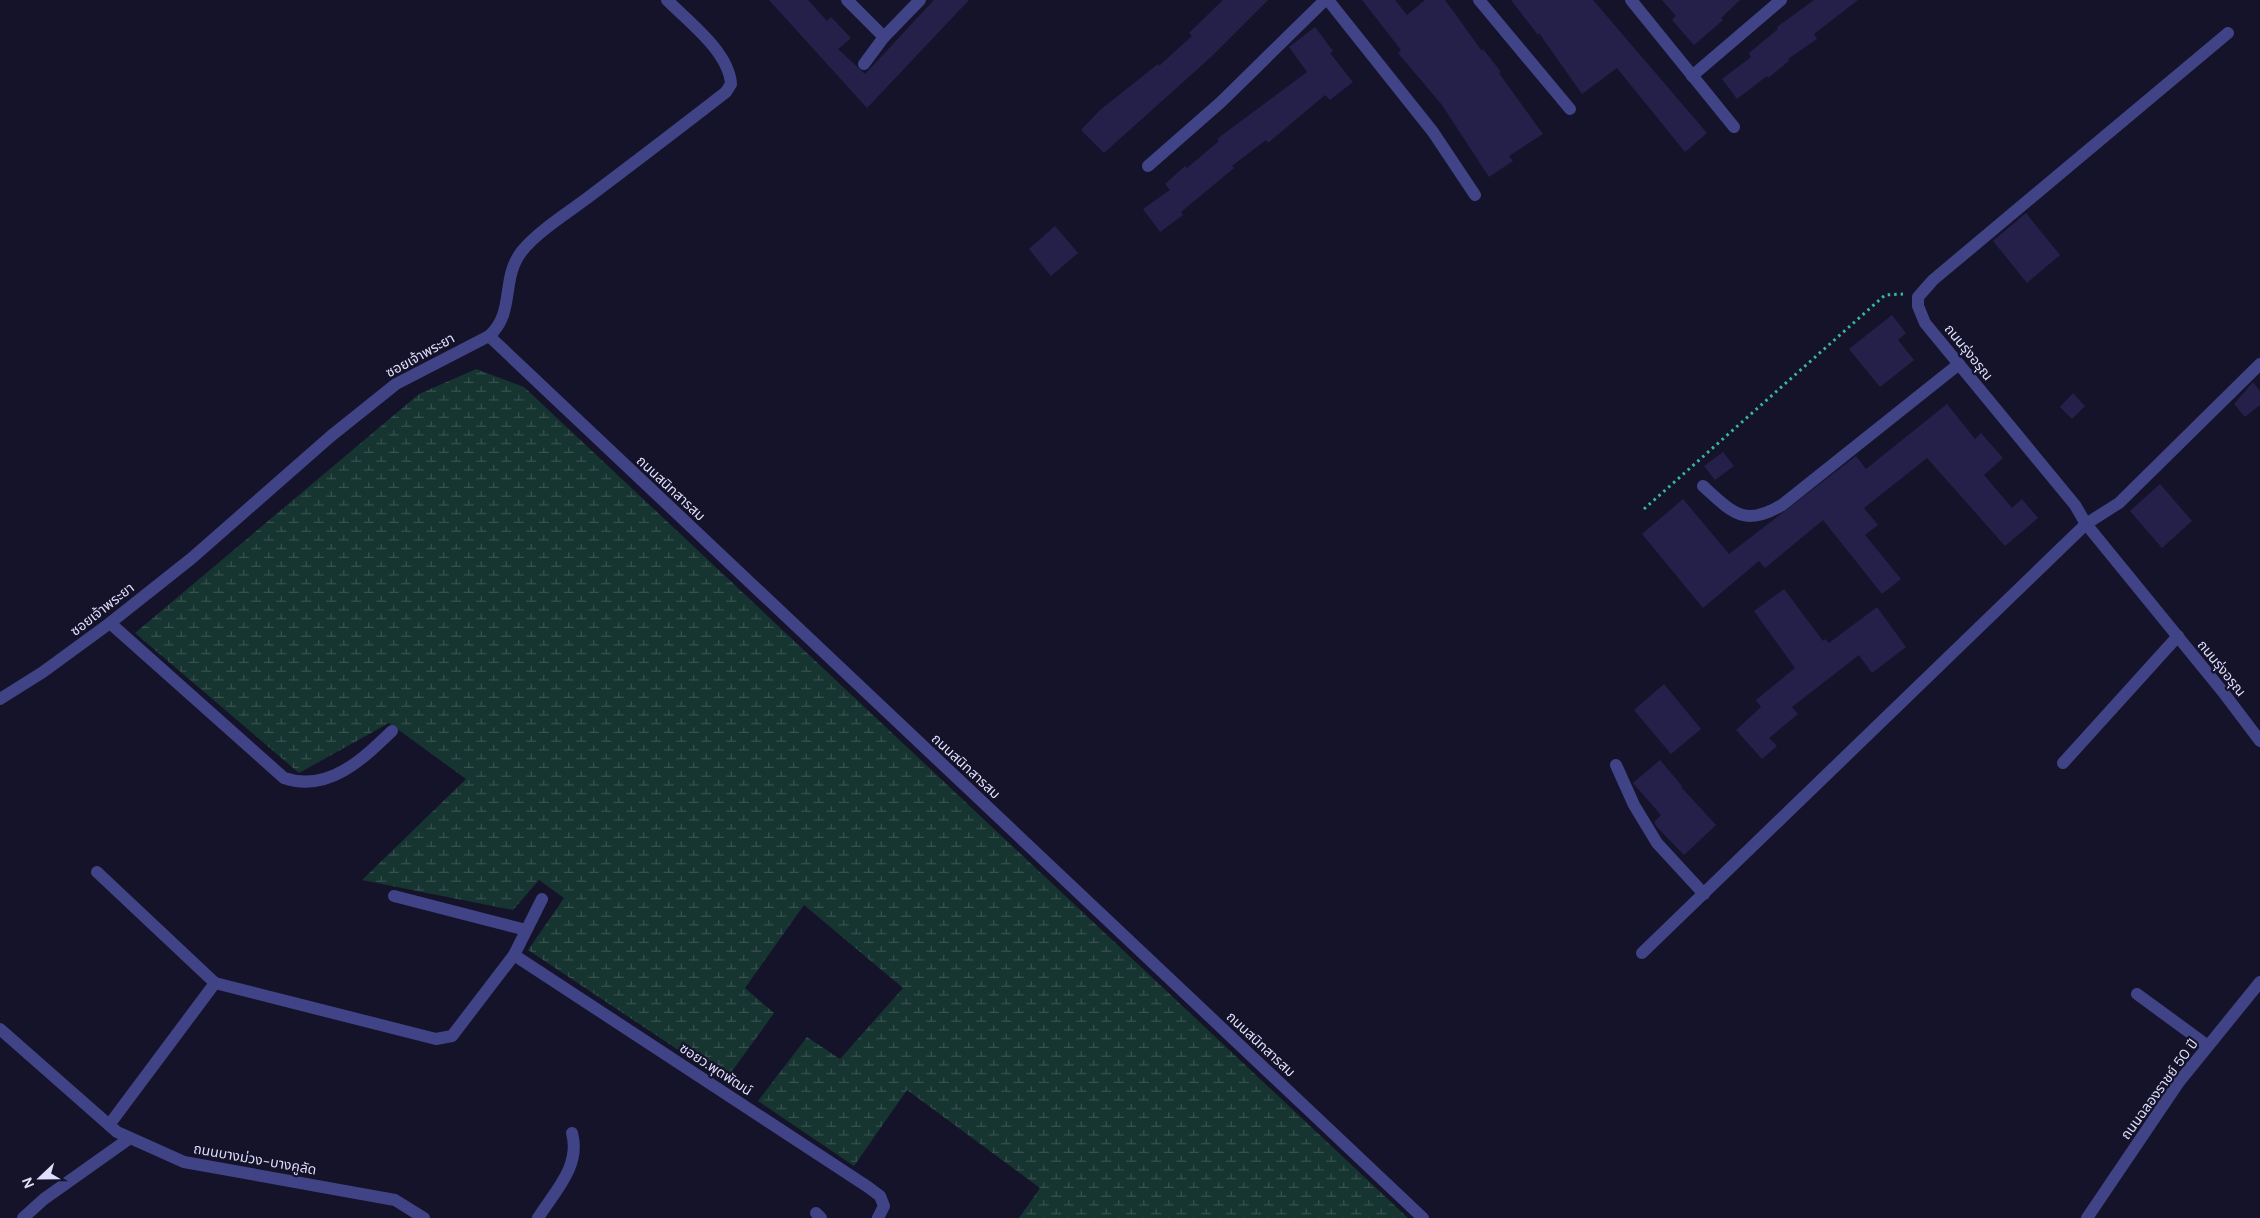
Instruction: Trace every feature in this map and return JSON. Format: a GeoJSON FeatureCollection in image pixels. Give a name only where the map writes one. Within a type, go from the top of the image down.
{"type":"FeatureCollection","features":[{"type":"Feature","properties":{"kind":"street","name":"ซอยเจ้าพระยา"},"geometry":{"type":"LineString","coordinates":[[0,698],[43,672],[110,623],[192,558],[331,436],[396,384],[488,336],[498,328],[505,314],[512,265],[523,249],[557,220],[726,92],[731,84],[728,66],[717,50],[667,0]]}},
{"type":"Feature","properties":{"kind":"street"},"geometry":{"type":"LineString","coordinates":[[847,0],[884,37]]}},
{"type":"Feature","properties":{"kind":"street"},"geometry":{"type":"LineString","coordinates":[[864,64],[884,37],[920,0]]}},
{"type":"Feature","properties":{"kind":"street"},"geometry":{"type":"LineString","coordinates":[[1148,166],[1221,102],[1327,0],[1433,132],[1475,195]]}},
{"type":"Feature","properties":{"kind":"street"},"geometry":{"type":"LineString","coordinates":[[1479,0],[1570,109]]}},
{"type":"Feature","properties":{"kind":"street"},"geometry":{"type":"LineString","coordinates":[[1631,0],[1734,127]]}},
{"type":"Feature","properties":{"kind":"street"},"geometry":{"type":"LineString","coordinates":[[1692,76],[1782,0]]}},
{"type":"Feature","properties":{"kind":"street"},"geometry":{"type":"LineString","coordinates":[[1918,306],[1918,297],[1932,280],[2228,33]]}},
{"type":"Feature","properties":{"kind":"street","name":"ถนนรุ่งอรุณ"},"geometry":{"type":"LineString","coordinates":[[1918,306],[1925,323],[2075,505],[2086,524],[2178,636],[2260,741]]}},
{"type":"Feature","properties":{"kind":"street","name":"ถนนสนิทสารสม"},"geometry":{"type":"LineString","coordinates":[[488,336],[1423,1218]]}},
{"type":"Feature","properties":{"kind":"street"},"geometry":{"type":"LineString","coordinates":[[1703,486],[1732,512],[1751,516],[1767,514],[1782,505],[1959,364]]}},
{"type":"Feature","properties":{"kind":"street"},"geometry":{"type":"LineString","coordinates":[[1642,953],[2086,524],[2119,503],[2260,364]]}},
{"type":"Feature","properties":{"kind":"street"},"geometry":{"type":"LineString","coordinates":[[110,623],[284,778],[298,783],[316,782],[339,774],[363,759],[392,731]]}},
{"type":"Feature","properties":{"kind":"street"},"geometry":{"type":"LineString","coordinates":[[2063,763],[2178,636]]}},
{"type":"Feature","properties":{"kind":"street"},"geometry":{"type":"LineString","coordinates":[[1616,765],[1634,805],[1657,843],[1704,894]]}},
{"type":"Feature","properties":{"kind":"street"},"geometry":{"type":"LineString","coordinates":[[97,872],[215,983],[436,1039],[452,1036],[514,955],[542,899]]}},
{"type":"Feature","properties":{"kind":"street"},"geometry":{"type":"LineString","coordinates":[[394,896],[526,930]]}},
{"type":"Feature","properties":{"kind":"street","name":"ซอยว.พุดพัฒน์"},"geometry":{"type":"LineString","coordinates":[[514,955],[868,1186],[880,1196],[884,1206],[878,1218]]}},
{"type":"Feature","properties":{"kind":"street","name":"ถนนฉลองราชย์ 50 ปี"},"geometry":{"type":"LineString","coordinates":[[2086,1218],[2179,1082],[2260,982]]}},
{"type":"Feature","properties":{"kind":"street"},"geometry":{"type":"LineString","coordinates":[[108,1125],[215,983]]}},
{"type":"Feature","properties":{"kind":"street"},"geometry":{"type":"LineString","coordinates":[[2137,994],[2208,1046]]}},
{"type":"Feature","properties":{"kind":"street","name":"ถนนบางม่วง-บางคูลัด"},"geometry":{"type":"LineString","coordinates":[[0,1029],[108,1125],[130,1138],[184,1162],[395,1200],[424,1218]]}},
{"type":"Feature","properties":{"kind":"street"},"geometry":{"type":"LineString","coordinates":[[538,1218],[571,1168],[575,1145],[572,1133]]}},
{"type":"Feature","properties":{"kind":"street"},"geometry":{"type":"LineString","coordinates":[[23,1218],[44,1199],[130,1138]]}},
{"type":"Feature","properties":{"kind":"path"},"geometry":{"type":"LineString","coordinates":[[1644,509],[1885,295],[1903,294],[1918,306]]}},
{"type":"Feature","properties":{"kind":"green space"},"geometry":{"type":"Polygon","coordinates":[[[476,369],[524,387],[1408,1218],[1019,1218],[1040,1188],[907,1090],[854,1166],[758,1101],[807,1037],[840,1059],[903,988],[804,905],[745,988],[774,1013],[725,1081],[528,950],[564,898],[539,880],[513,910],[362,880],[466,779],[389,723],[299,773],[135,633],[419,394],[476,369]]]}},
{"type":"Feature","properties":{"kind":"building"},"geometry":{"type":"Polygon","coordinates":[[[769,0],[808,0],[827,21],[831,17],[851,38],[838,49],[865,74],[934,0],[969,0],[867,108],[769,0]]]}},
{"type":"Feature","properties":{"kind":"building"},"geometry":{"type":"Polygon","coordinates":[[[1223,0],[1268,0],[1212,56],[1104,153],[1081,130],[1100,110],[1158,64],[1159,66],[1192,36],[1189,33],[1223,0]]]}},
{"type":"Feature","properties":{"kind":"building"},"geometry":{"type":"Polygon","coordinates":[[[1362,0],[1395,0],[1407,15],[1425,0],[1445,0],[1482,51],[1483,49],[1501,72],[1499,73],[1543,134],[1509,156],[1513,161],[1489,177],[1442,105],[1398,53],[1401,50],[1362,0]]]}},
{"type":"Feature","properties":{"kind":"building"},"geometry":{"type":"Polygon","coordinates":[[[1511,0],[1593,0],[1707,133],[1685,152],[1617,68],[1582,94],[1539,33],[1538,35],[1511,0]]]}},
{"type":"Feature","properties":{"kind":"building"},"geometry":{"type":"Polygon","coordinates":[[[1662,0],[1740,0],[1721,18],[1723,20],[1694,45],[1672,20],[1676,16],[1662,0]]]}},
{"type":"Feature","properties":{"kind":"building"},"geometry":{"type":"Polygon","coordinates":[[[1814,0],[1858,0],[1814,34],[1817,39],[1788,59],[1789,61],[1768,78],[1767,76],[1737,99],[1722,79],[1751,57],[1749,53],[1778,29],[1777,27],[1814,0]]]}},
{"type":"Feature","properties":{"kind":"building"},"geometry":{"type":"Polygon","coordinates":[[[1315,27],[1333,51],[1330,53],[1353,82],[1330,100],[1325,95],[1268,143],[1266,140],[1232,166],[1234,168],[1181,212],[1183,215],[1160,232],[1143,209],[1170,190],[1165,184],[1185,166],[1187,168],[1219,141],[1217,139],[1307,72],[1289,47],[1315,27]]]}},
{"type":"Feature","properties":{"kind":"building"},"geometry":{"type":"Polygon","coordinates":[[[2026,213],[2060,255],[2027,283],[1993,241],[2026,213]]]}},
{"type":"Feature","properties":{"kind":"building"},"geometry":{"type":"Polygon","coordinates":[[[1055,226],[1078,253],[1051,276],[1029,249],[1055,226]]]}},
{"type":"Feature","properties":{"kind":"building"},"geometry":{"type":"Polygon","coordinates":[[[1892,315],[1906,333],[1898,340],[1914,360],[1880,387],[1849,349],[1892,315]]]}},
{"type":"Feature","properties":{"kind":"building"},"geometry":{"type":"Polygon","coordinates":[[[2253,382],[2260,391],[2260,405],[2245,417],[2234,404],[2253,382]]]}},
{"type":"Feature","properties":{"kind":"building"},"geometry":{"type":"Polygon","coordinates":[[[2073,393],[2085,406],[2072,419],[2060,407],[2073,393]]]}},
{"type":"Feature","properties":{"kind":"building"},"geometry":{"type":"Polygon","coordinates":[[[1947,404],[1975,439],[1981,433],[2003,458],[1984,475],[2012,508],[2022,499],[2038,518],[2005,546],[1927,458],[1864,508],[1878,525],[1865,535],[1901,579],[1882,594],[1823,520],[1765,568],[1759,561],[1703,608],[1642,534],[1683,499],[1729,554],[1856,456],[1866,469],[1947,404]]]}},
{"type":"Feature","properties":{"kind":"building"},"geometry":{"type":"Polygon","coordinates":[[[1723,452],[1734,466],[1715,480],[1704,466],[1723,452]]]}},
{"type":"Feature","properties":{"kind":"building"},"geometry":{"type":"Polygon","coordinates":[[[2160,484],[2192,521],[2162,548],[2130,511],[2160,484]]]}},
{"type":"Feature","properties":{"kind":"building"},"geometry":{"type":"Polygon","coordinates":[[[1784,589],[1823,641],[1825,639],[1829,643],[1877,607],[1906,647],[1872,673],[1859,655],[1792,707],[1798,714],[1769,738],[1777,746],[1762,759],[1736,730],[1761,707],[1756,700],[1795,668],[1754,611],[1784,589]]]}},
{"type":"Feature","properties":{"kind":"building"},"geometry":{"type":"Polygon","coordinates":[[[1664,684],[1701,729],[1671,754],[1634,710],[1664,684]]]}},
{"type":"Feature","properties":{"kind":"building"},"geometry":{"type":"Polygon","coordinates":[[[1660,760],[1681,787],[1716,825],[1684,855],[1657,827],[1654,822],[1661,815],[1633,783],[1660,760]]]}}]}
